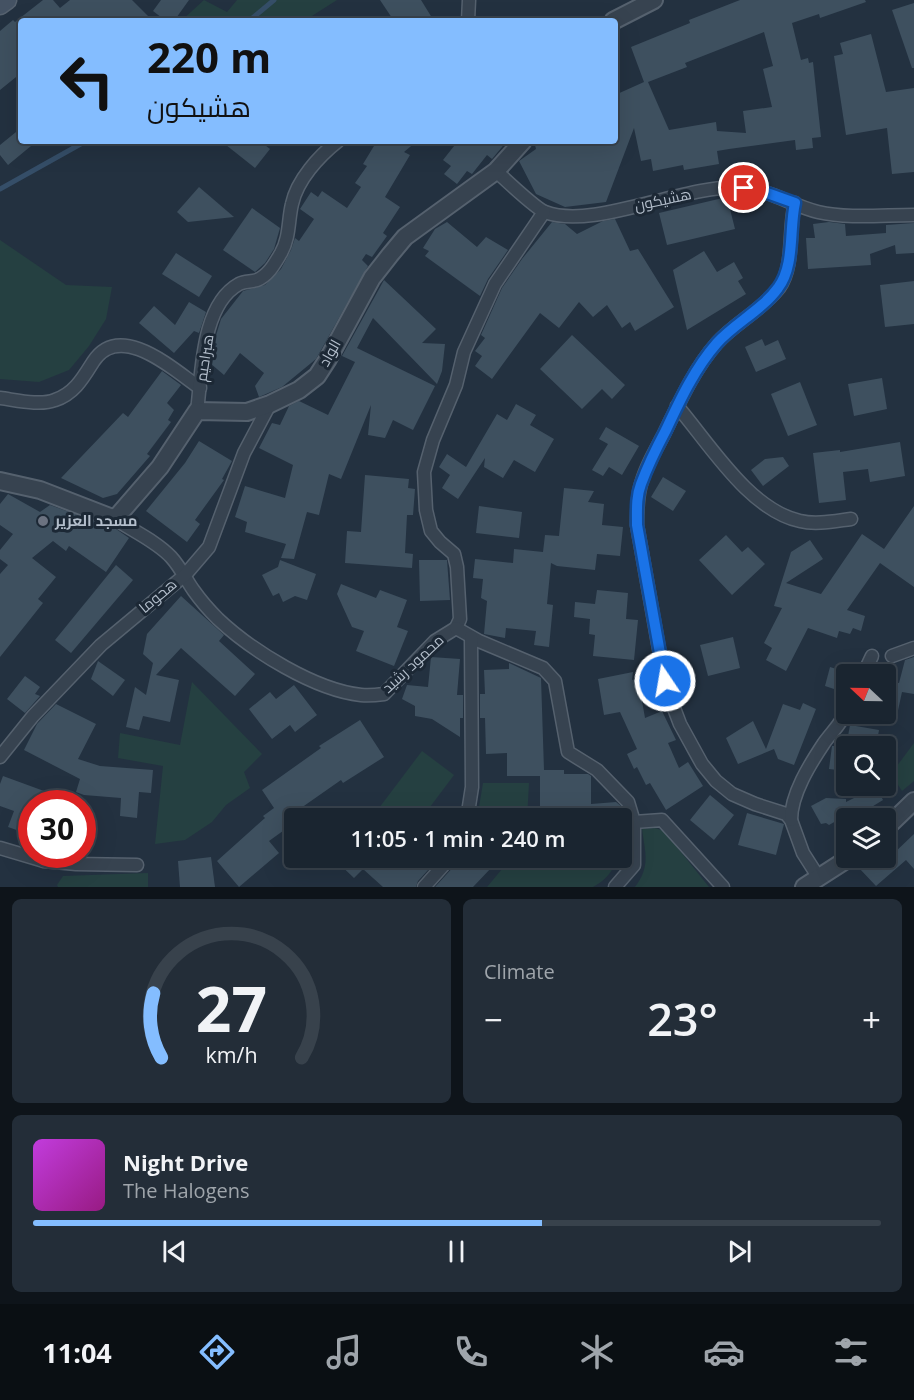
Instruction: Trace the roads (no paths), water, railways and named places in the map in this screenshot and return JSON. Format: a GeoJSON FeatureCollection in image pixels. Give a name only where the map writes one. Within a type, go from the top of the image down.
{"type":"FeatureCollection","features":[{"type":"Feature","properties":{"kind":"main road"},"geometry":{"type":"LineString","coordinates":[[0,5],[7,0]]}},
{"type":"Feature","properties":{"kind":"street"},"geometry":{"type":"LineString","coordinates":[[468,18],[470,0]]}},
{"type":"Feature","properties":{"kind":"street"},"geometry":{"type":"LineString","coordinates":[[618,18],[654,0]]}},
{"type":"Feature","properties":{"kind":"street","name":"هبراحيم"},"geometry":{"type":"LineString","coordinates":[[197,411],[207,336],[214,313],[224,298],[240,283],[256,280],[272,269],[287,240],[292,203],[297,191],[320,157],[335,144]]}},
{"type":"Feature","properties":{"kind":"street","name":"الواد"},"geometry":{"type":"LineString","coordinates":[[197,411],[221,413],[247,411],[270,404],[299,390],[316,376],[328,359],[372,278],[405,237],[495,171],[520,144]]}},
{"type":"Feature","properties":{"kind":"street"},"geometry":{"type":"LineString","coordinates":[[456,628],[460,619],[457,567],[454,554],[431,531],[426,510],[424,472],[433,440],[456,386],[464,352],[486,303],[495,284],[544,212],[495,171]]}},
{"type":"Feature","properties":{"kind":"street","name":"هشيكون"},"geometry":{"type":"LineString","coordinates":[[544,212],[566,216],[585,215],[725,188],[751,189],[767,193],[814,211],[832,215],[914,215]]}},
{"type":"Feature","properties":{"kind":"street"},"geometry":{"type":"LineString","coordinates":[[792,820],[786,814],[732,794],[716,781],[697,754],[681,724],[669,695],[656,637],[636,507],[640,485],[677,406],[701,363],[735,324],[766,301],[780,287],[791,244],[795,203]]}},
{"type":"Feature","properties":{"kind":"street"},"geometry":{"type":"LineString","coordinates":[[0,398],[54,401],[80,384],[96,359],[106,351],[121,345],[136,346],[151,353],[200,388]]}},
{"type":"Feature","properties":{"kind":"street","name":"هحوما"},"geometry":{"type":"LineString","coordinates":[[0,757],[33,716],[101,645],[185,575],[209,547],[244,453],[270,404]]}},
{"type":"Feature","properties":{"kind":"street"},"geometry":{"type":"LineString","coordinates":[[677,406],[697,429],[717,458],[758,499],[778,514],[801,522],[851,519]]}},
{"type":"Feature","properties":{"kind":"street"},"geometry":{"type":"LineString","coordinates":[[115,519],[160,467],[197,411]]}},
{"type":"Feature","properties":{"kind":"street","name":"محمود رشيد"},"geometry":{"type":"LineString","coordinates":[[0,481],[40,490],[115,519],[159,547],[171,557],[185,575],[194,592],[218,619],[244,640],[300,676],[362,695],[384,694],[435,641],[456,628],[471,637],[543,668],[555,681],[568,752],[597,770],[628,802],[634,822]]}},
{"type":"Feature","properties":{"kind":"street"},"geometry":{"type":"LineString","coordinates":[[469,808],[472,787],[471,637]]}},
{"type":"Feature","properties":{"kind":"street"},"geometry":{"type":"LineString","coordinates":[[892,656],[914,648]]}},
{"type":"Feature","properties":{"kind":"street"},"geometry":{"type":"LineString","coordinates":[[868,664],[872,656]]}},
{"type":"Feature","properties":{"kind":"street"},"geometry":{"type":"LineString","coordinates":[[836,867],[812,883],[792,820],[791,807],[823,744],[837,724]]}},
{"type":"Feature","properties":{"kind":"street"},"geometry":{"type":"LineString","coordinates":[[896,818],[914,801]]}},
{"type":"Feature","properties":{"kind":"street"},"geometry":{"type":"LineString","coordinates":[[615,887],[634,866],[634,822],[662,820],[723,887]]}},
{"type":"Feature","properties":{"kind":"street"},"geometry":{"type":"LineString","coordinates":[[0,848],[44,861],[137,865]]}},
{"type":"Feature","properties":{"kind":"street"},"geometry":{"type":"LineString","coordinates":[[424,887],[441,868]]}},
{"type":"Feature","properties":{"kind":"waterway"},"geometry":{"type":"LineString","coordinates":[[253,18],[274,0]]}},
{"type":"Feature","properties":{"kind":"waterway"},"geometry":{"type":"LineString","coordinates":[[0,189],[81,144]]}},
{"type":"Feature","properties":{"kind":"place","name":"مسجد العزير"},"geometry":{"type":"Point","coordinates":[43,521]}}]}
